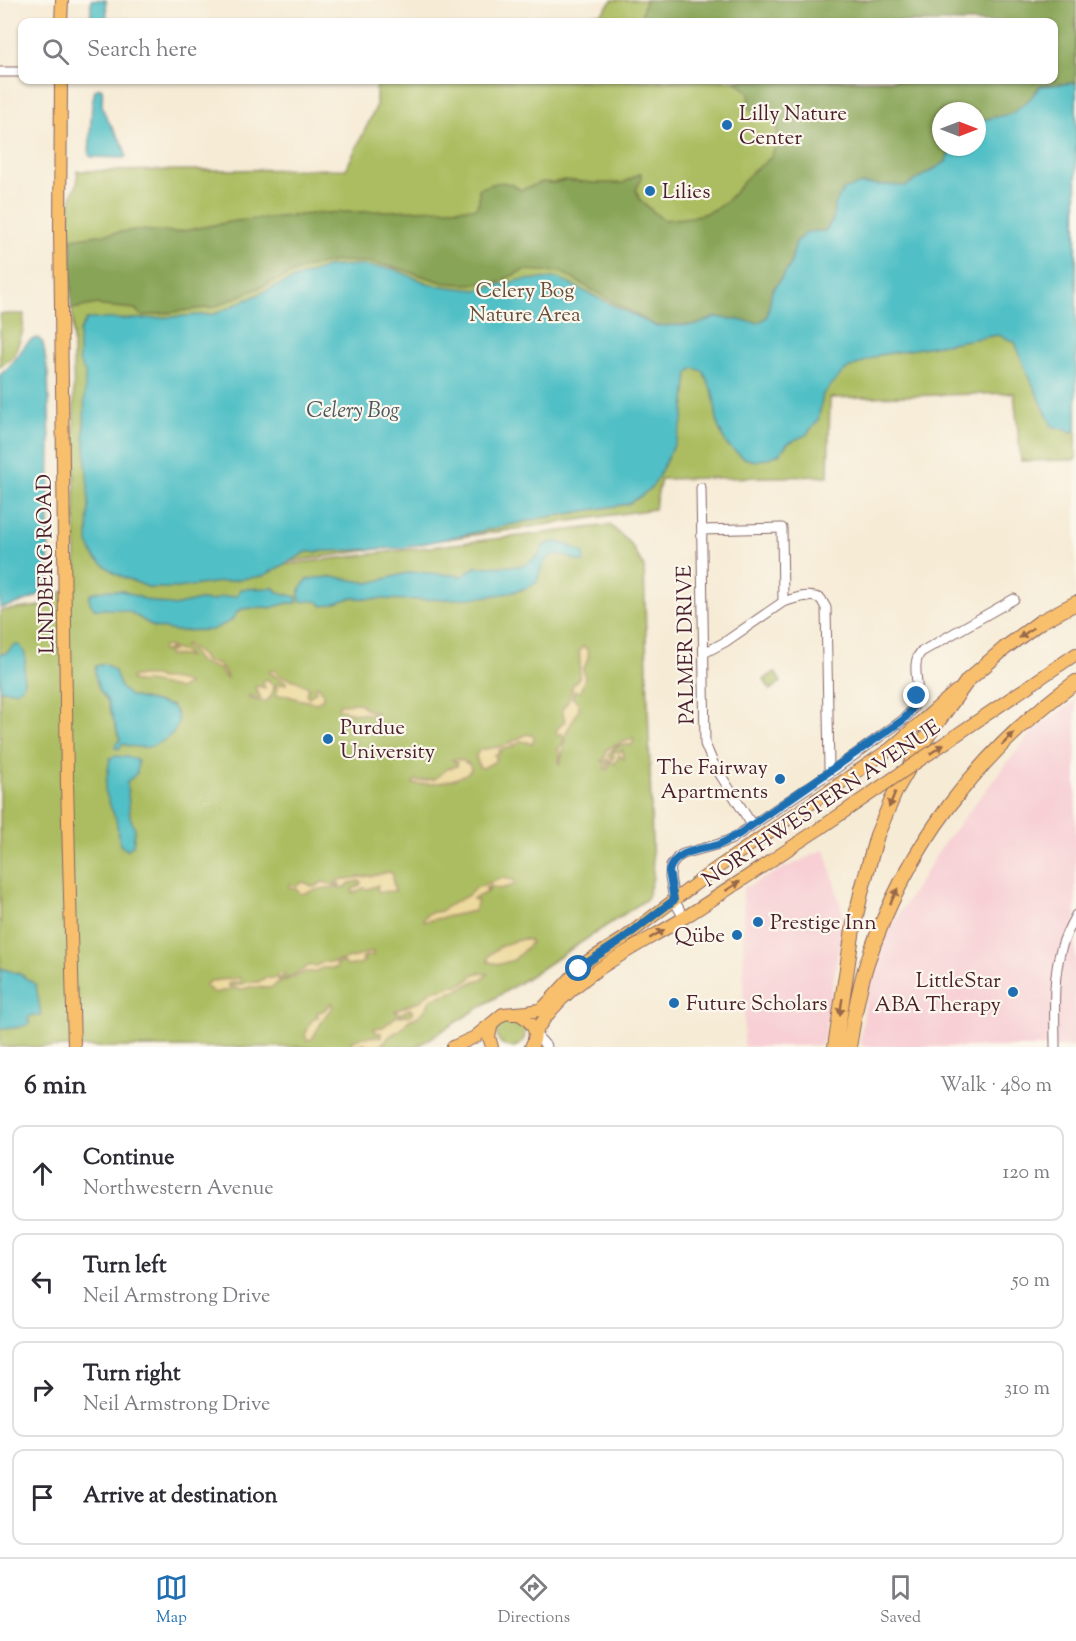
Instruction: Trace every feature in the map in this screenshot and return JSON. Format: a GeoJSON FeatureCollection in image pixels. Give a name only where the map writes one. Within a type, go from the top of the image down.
{"type":"FeatureCollection","features":[{"type":"Feature","properties":{"kind":"highway"},"geometry":{"type":"LineString","coordinates":[[835,1047],[853,929],[862,889],[877,835],[896,790],[915,756],[968,680],[1040,622],[1076,603]]}},
{"type":"Feature","properties":{"kind":"highway"},"geometry":{"type":"LineString","coordinates":[[849,1047],[857,999],[867,964],[884,918],[915,858],[956,796],[991,755],[1020,726],[1076,682]]}},
{"type":"Feature","properties":{"kind":"main road"},"geometry":{"type":"LineString","coordinates":[[61,18],[62,0]]}},
{"type":"Feature","properties":{"kind":"main road","name":"LINDBERG ROAD"},"geometry":{"type":"LineString","coordinates":[[61,84],[66,715],[74,1047]]}},
{"type":"Feature","properties":{"kind":"main road","name":"NORTHWESTERN AVENUE"},"geometry":{"type":"LineString","coordinates":[[534,1038],[540,1026],[589,975],[684,918],[1076,654]]}},
{"type":"Feature","properties":{"kind":"main road","name":"NORTHWESTERN AVENUE"},"geometry":{"type":"LineString","coordinates":[[492,1023],[503,1014],[534,1011],[544,1007],[588,962],[623,939],[711,872],[890,748],[915,729],[968,680]]}},
{"type":"Feature","properties":{"kind":"main road"},"geometry":{"type":"LineString","coordinates":[[517,1013],[529,1021],[534,1038]]}},
{"type":"Feature","properties":{"kind":"main road"},"geometry":{"type":"LineString","coordinates":[[453,1047],[475,1037],[492,1023]]}},
{"type":"Feature","properties":{"kind":"main road"},"geometry":{"type":"LineString","coordinates":[[492,1023],[489,1037],[492,1047]]}},
{"type":"Feature","properties":{"kind":"street"},"geometry":{"type":"LineString","coordinates":[[0,72],[18,72]]}},
{"type":"Feature","properties":{"kind":"street","name":"PALMER DRIVE"},"geometry":{"type":"LineString","coordinates":[[701,488],[705,744],[713,763],[752,825]]}},
{"type":"Feature","properties":{"kind":"street"},"geometry":{"type":"LineString","coordinates":[[702,530],[782,528],[783,602]]}},
{"type":"Feature","properties":{"kind":"street"},"geometry":{"type":"LineString","coordinates":[[704,653],[725,642],[783,602],[811,596],[821,599],[826,608],[829,767],[831,772]]}},
{"type":"Feature","properties":{"kind":"street"},"geometry":{"type":"LineString","coordinates":[[684,918],[674,900],[669,871],[670,866],[678,857],[727,841],[887,732],[910,713],[915,704],[918,655],[1014,599]]}},
{"type":"Feature","properties":{"kind":"street"},"geometry":{"type":"LineString","coordinates":[[1055,1047],[1057,966],[1061,948],[1076,915]]}},
{"type":"Feature","properties":{"kind":"street"},"geometry":{"type":"LineString","coordinates":[[534,1038],[547,1047]]}},
{"type":"Feature","properties":{"kind":"shaded area"},"geometry":{"type":"Polygon","coordinates":[[[1076,701],[1076,1047],[864,1047],[860,1042],[869,983],[884,938],[944,843],[1034,729],[1076,701]]]}},
{"type":"Feature","properties":{"kind":"shaded area"},"geometry":{"type":"Polygon","coordinates":[[[825,849],[844,918],[823,1041],[819,1045],[744,1047],[743,888],[825,849]]]}},
{"type":"Feature","properties":{"kind":"green space","name":"Celery Bog Nature Area"},"geometry":{"type":"Polygon","coordinates":[[[612,0],[1076,0],[1076,460],[1021,461],[1014,393],[830,398],[828,476],[661,479],[654,509],[191,576],[610,525],[630,543],[644,567],[653,877],[647,899],[416,1047],[0,1047],[0,611],[41,606],[76,583],[72,270],[69,220],[77,171],[346,169],[376,107],[378,84],[1058,84],[1058,18],[565,18],[602,13],[612,0]]]}},
{"type":"Feature","properties":{"kind":"green space"},"geometry":{"type":"Polygon","coordinates":[[[645,0],[1076,0],[1076,83],[1040,86],[1031,99],[1011,114],[986,119],[986,102],[932,102],[932,156],[948,156],[946,162],[906,186],[862,184],[834,207],[833,220],[825,231],[807,232],[796,242],[790,266],[772,291],[767,317],[758,323],[716,317],[697,325],[655,326],[561,272],[524,270],[497,283],[464,284],[445,283],[394,267],[367,262],[337,261],[305,268],[214,307],[142,316],[135,309],[98,304],[71,309],[71,239],[135,230],[177,232],[235,221],[323,213],[476,208],[479,201],[479,189],[496,183],[510,184],[521,190],[542,182],[553,183],[564,180],[623,183],[641,173],[641,180],[636,190],[640,200],[663,220],[701,215],[725,202],[753,171],[767,161],[777,141],[777,125],[745,105],[750,99],[748,92],[739,84],[1058,84],[1058,18],[641,18],[645,0]]]}},
{"type":"Feature","properties":{"kind":"green space"},"geometry":{"type":"Polygon","coordinates":[[[0,314],[24,314],[23,331],[14,356],[0,367],[0,314]]]}},
{"type":"Feature","properties":{"kind":"green space"},"geometry":{"type":"Polygon","coordinates":[[[775,672],[781,682],[770,690],[764,679],[775,672]]]}},
{"type":"Feature","properties":{"kind":"green space"},"geometry":{"type":"Polygon","coordinates":[[[511,1019],[521,1023],[525,1033],[521,1043],[511,1047],[501,1043],[497,1033],[501,1023],[511,1019]]]}},
{"type":"Feature","properties":{"kind":"sand"},"geometry":{"type":"Polygon","coordinates":[[[186,644],[201,655],[206,662],[217,663],[226,674],[227,679],[219,669],[197,659],[190,650],[184,647],[186,644]]]}},
{"type":"Feature","properties":{"kind":"sand"},"geometry":{"type":"Polygon","coordinates":[[[164,646],[185,652],[189,658],[168,655],[168,652],[173,651],[170,649],[163,652],[164,646]]]}},
{"type":"Feature","properties":{"kind":"sand"},"geometry":{"type":"Polygon","coordinates":[[[582,647],[586,648],[588,654],[583,669],[585,678],[580,692],[574,691],[572,698],[578,702],[579,709],[567,731],[560,765],[558,749],[563,744],[564,736],[561,733],[558,736],[556,733],[565,721],[562,709],[568,702],[573,685],[580,676],[579,652],[582,647]]]}},
{"type":"Feature","properties":{"kind":"sand"},"geometry":{"type":"Polygon","coordinates":[[[274,670],[281,676],[309,687],[306,694],[309,697],[316,691],[315,687],[318,685],[323,698],[316,703],[286,695],[276,696],[278,689],[275,686],[267,701],[249,698],[250,695],[261,698],[255,688],[257,686],[265,688],[264,680],[267,679],[273,685],[286,684],[270,673],[274,670]]]}},
{"type":"Feature","properties":{"kind":"sand"},"geometry":{"type":"Polygon","coordinates":[[[133,676],[155,676],[188,684],[179,689],[150,682],[135,682],[131,678],[133,676]]]}},
{"type":"Feature","properties":{"kind":"sand"},"geometry":{"type":"Polygon","coordinates":[[[357,703],[365,709],[379,713],[358,714],[338,708],[340,704],[357,703]]]}},
{"type":"Feature","properties":{"kind":"sand"},"geometry":{"type":"Polygon","coordinates":[[[527,734],[534,736],[533,743],[520,741],[512,745],[513,747],[499,750],[500,753],[494,755],[497,757],[494,762],[483,768],[479,767],[476,756],[479,750],[504,746],[527,734]]]}},
{"type":"Feature","properties":{"kind":"sand"},"geometry":{"type":"Polygon","coordinates":[[[633,738],[632,745],[619,746],[613,749],[609,755],[612,759],[613,751],[623,750],[624,759],[619,755],[615,764],[611,761],[607,770],[604,769],[609,761],[607,759],[602,761],[607,749],[633,738]]]}},
{"type":"Feature","properties":{"kind":"sand"},"geometry":{"type":"Polygon","coordinates":[[[451,759],[462,760],[470,765],[471,770],[444,782],[413,784],[415,780],[435,779],[447,769],[457,766],[457,763],[451,759]]]}},
{"type":"Feature","properties":{"kind":"sand"},"geometry":{"type":"Polygon","coordinates":[[[389,872],[393,874],[395,891],[379,892],[378,885],[353,893],[352,890],[360,885],[359,881],[350,883],[344,888],[334,887],[301,894],[295,888],[289,887],[290,884],[296,886],[303,882],[313,886],[323,882],[339,886],[340,884],[336,882],[338,880],[389,872]]]}},
{"type":"Feature","properties":{"kind":"sand"},"geometry":{"type":"Polygon","coordinates":[[[502,878],[513,880],[514,885],[500,889],[490,886],[486,888],[489,891],[473,899],[478,901],[474,911],[424,921],[423,919],[429,913],[441,911],[476,888],[502,878]]]}},
{"type":"Feature","properties":{"kind":"sand"},"geometry":{"type":"Polygon","coordinates":[[[523,939],[531,943],[514,960],[500,964],[488,962],[488,957],[495,950],[523,939]]]}},
{"type":"Feature","properties":{"kind":"sand"},"geometry":{"type":"Polygon","coordinates":[[[371,952],[373,956],[364,957],[362,959],[365,961],[359,964],[348,966],[342,962],[336,964],[336,968],[322,968],[314,972],[306,972],[270,988],[250,987],[239,990],[236,988],[214,993],[205,985],[211,981],[240,978],[239,982],[228,984],[230,987],[258,982],[265,978],[275,978],[284,973],[284,976],[277,979],[279,982],[308,966],[340,961],[371,952]]]}},
{"type":"Feature","properties":{"kind":"sand"},"geometry":{"type":"Polygon","coordinates":[[[474,974],[488,974],[458,990],[431,999],[425,1010],[409,1020],[379,1047],[366,1047],[364,1043],[355,1046],[351,1044],[363,1038],[381,1037],[381,1033],[375,1032],[374,1028],[383,1027],[397,1016],[411,1015],[413,1012],[410,1009],[400,1014],[395,1011],[422,1000],[432,990],[460,985],[474,974]]]}},
{"type":"Feature","properties":{"kind":"sand"},"geometry":{"type":"Polygon","coordinates":[[[331,1003],[333,1006],[312,1039],[307,1040],[305,1035],[312,1020],[318,1017],[317,1012],[323,1011],[331,1003]]]}},
{"type":"Feature","properties":{"kind":"water"},"geometry":{"type":"Polygon","coordinates":[[[91,0],[106,0],[107,18],[90,18],[91,0]]]}},
{"type":"Feature","properties":{"kind":"water","name":"Celery Bog"},"geometry":{"type":"Polygon","coordinates":[[[1076,83],[1076,430],[1072,432],[1052,426],[1015,342],[998,335],[879,355],[845,370],[823,394],[818,421],[806,435],[788,443],[779,454],[755,461],[744,458],[727,445],[718,426],[713,393],[703,371],[694,368],[688,373],[683,420],[676,441],[655,483],[643,495],[628,504],[542,518],[403,548],[307,552],[263,576],[177,588],[150,588],[116,574],[95,558],[88,543],[89,503],[84,431],[85,373],[79,361],[79,332],[87,319],[140,319],[215,314],[286,282],[327,267],[357,265],[393,269],[432,285],[476,290],[521,280],[558,278],[655,326],[697,325],[716,317],[758,323],[767,317],[772,291],[790,266],[796,242],[807,232],[825,231],[833,220],[834,207],[843,190],[862,184],[906,186],[946,162],[948,156],[986,156],[986,119],[1011,114],[1030,99],[1040,86],[1076,83]]]}},
{"type":"Feature","properties":{"kind":"water"},"geometry":{"type":"Polygon","coordinates":[[[100,88],[104,111],[124,149],[126,156],[124,158],[89,155],[92,104],[95,90],[100,88]]]}},
{"type":"Feature","properties":{"kind":"water"},"geometry":{"type":"Polygon","coordinates":[[[38,338],[43,343],[48,374],[50,448],[48,581],[45,589],[37,596],[0,608],[0,375],[27,344],[38,338]]]}},
{"type":"Feature","properties":{"kind":"water"},"geometry":{"type":"Polygon","coordinates":[[[557,542],[584,553],[584,562],[565,556],[553,556],[545,562],[537,582],[519,590],[498,595],[446,599],[352,598],[323,606],[315,601],[300,601],[299,593],[302,586],[307,580],[314,578],[336,577],[369,583],[418,572],[462,576],[475,567],[525,565],[540,554],[543,546],[557,542]]]}},
{"type":"Feature","properties":{"kind":"water"},"geometry":{"type":"Polygon","coordinates":[[[274,588],[277,592],[297,597],[297,603],[270,608],[242,609],[231,621],[212,630],[175,631],[154,627],[130,612],[117,609],[95,609],[89,599],[92,593],[105,590],[123,591],[147,600],[174,606],[200,600],[212,601],[221,597],[237,596],[240,589],[274,588]]]}},
{"type":"Feature","properties":{"kind":"water"},"geometry":{"type":"Polygon","coordinates":[[[15,645],[19,645],[25,653],[23,686],[16,691],[0,690],[0,654],[6,653],[15,645]]]}},
{"type":"Feature","properties":{"kind":"water"},"geometry":{"type":"Polygon","coordinates":[[[105,664],[115,671],[121,688],[130,696],[172,706],[178,720],[172,734],[157,744],[147,747],[122,744],[119,749],[115,748],[116,743],[120,740],[107,700],[99,688],[95,675],[96,666],[105,664]]]}},
{"type":"Feature","properties":{"kind":"water"},"geometry":{"type":"Polygon","coordinates":[[[115,756],[134,758],[138,761],[137,773],[127,782],[130,817],[135,829],[133,845],[127,850],[120,845],[116,819],[105,790],[110,758],[115,756]]]}},
{"type":"Feature","properties":{"kind":"water"},"geometry":{"type":"Polygon","coordinates":[[[0,968],[20,974],[36,985],[41,1016],[30,1016],[28,1021],[30,1023],[23,1026],[0,1029],[0,968]]]}},
{"type":"Feature","properties":{"kind":"place","name":"Lilly Nature Center"},"geometry":{"type":"Point","coordinates":[727,125]}},
{"type":"Feature","properties":{"kind":"place","name":"Lilies"},"geometry":{"type":"Point","coordinates":[650,191]}},
{"type":"Feature","properties":{"kind":"place","name":"Purdue University"},"geometry":{"type":"Point","coordinates":[328,739]}},
{"type":"Feature","properties":{"kind":"place","name":"The Fairway Apartments"},"geometry":{"type":"Point","coordinates":[780,779]}},
{"type":"Feature","properties":{"kind":"place","name":"Prestige Inn"},"geometry":{"type":"Point","coordinates":[758,922]}},
{"type":"Feature","properties":{"kind":"place","name":"Qübe"},"geometry":{"type":"Point","coordinates":[737,935]}},
{"type":"Feature","properties":{"kind":"place","name":"LittleStar ABA Therapy"},"geometry":{"type":"Point","coordinates":[1013,992]}},
{"type":"Feature","properties":{"kind":"place","name":"Future Scholars"},"geometry":{"type":"Point","coordinates":[674,1003]}},
{"type":"Feature","properties":{"kind":"route"},"geometry":{"type":"LineString","coordinates":[[579,969],[674,900],[669,871],[670,866],[678,857],[732,839],[903,720],[910,713],[917,696]]}}]}
